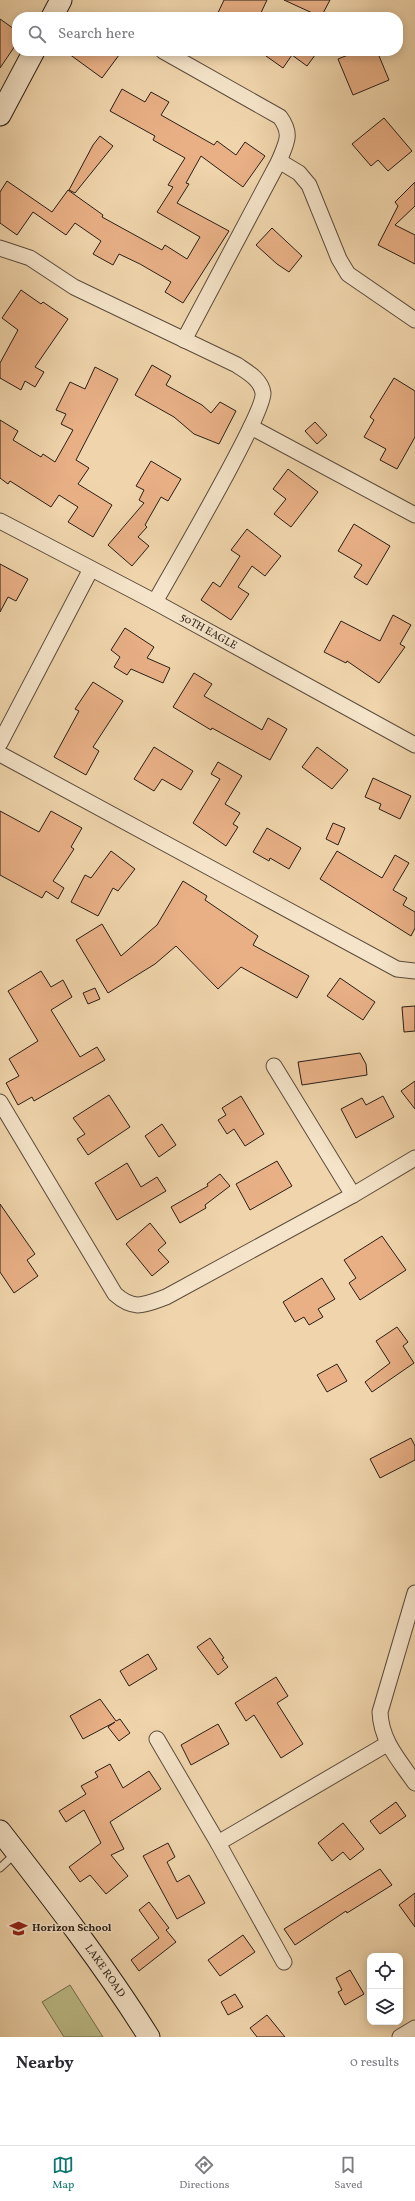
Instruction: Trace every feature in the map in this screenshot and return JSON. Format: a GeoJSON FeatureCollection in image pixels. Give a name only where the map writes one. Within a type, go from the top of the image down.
{"type":"FeatureCollection","features":[{"type":"Feature","properties":{"kind":"main road"},"geometry":{"type":"LineString","coordinates":[[55,12],[61,0]]}},
{"type":"Feature","properties":{"kind":"main road"},"geometry":{"type":"LineString","coordinates":[[0,115],[31,56]]}},
{"type":"Feature","properties":{"kind":"main road","name":"LAKE ROAD"},"geometry":{"type":"LineString","coordinates":[[6,1843],[76,1929],[127,2001],[149,2037]]}},
{"type":"Feature","properties":{"kind":"street"},"geometry":{"type":"LineString","coordinates":[[172,56],[280,117],[286,126],[288,136],[278,161],[184,340]]}},
{"type":"Feature","properties":{"kind":"street"},"geometry":{"type":"LineString","coordinates":[[278,161],[299,173],[309,185],[339,259],[348,274],[415,320]]}},
{"type":"Feature","properties":{"kind":"street"},"geometry":{"type":"LineString","coordinates":[[0,248],[30,258],[74,287],[237,365],[259,382],[263,394],[251,427],[155,602]]}},
{"type":"Feature","properties":{"kind":"street"},"geometry":{"type":"LineString","coordinates":[[251,427],[415,515]]}},
{"type":"Feature","properties":{"kind":"street","name":"50TH EAGLE"},"geometry":{"type":"LineString","coordinates":[[0,522],[155,602],[415,745]]}},
{"type":"Feature","properties":{"kind":"street"},"geometry":{"type":"LineString","coordinates":[[0,743],[91,569]]}},
{"type":"Feature","properties":{"kind":"street"},"geometry":{"type":"LineString","coordinates":[[0,754],[397,969],[415,971]]}},
{"type":"Feature","properties":{"kind":"street"},"geometry":{"type":"LineString","coordinates":[[274,1066],[353,1195]]}},
{"type":"Feature","properties":{"kind":"street"},"geometry":{"type":"LineString","coordinates":[[0,1102],[115,1294],[126,1304],[140,1306],[166,1297],[353,1195],[415,1158]]}},
{"type":"Feature","properties":{"kind":"street"},"geometry":{"type":"LineString","coordinates":[[415,1593],[380,1712],[380,1726],[387,1744],[415,1783]]}},
{"type":"Feature","properties":{"kind":"street"},"geometry":{"type":"LineString","coordinates":[[157,1739],[218,1843],[284,1962]]}},
{"type":"Feature","properties":{"kind":"street"},"geometry":{"type":"LineString","coordinates":[[218,1843],[387,1744]]}},
{"type":"Feature","properties":{"kind":"street"},"geometry":{"type":"LineString","coordinates":[[400,2037],[415,2028]]}},
{"type":"Feature","properties":{"kind":"lane"},"geometry":{"type":"LineString","coordinates":[[0,1868],[6,1843]]}},
{"type":"Feature","properties":{"kind":"green space"},"geometry":{"type":"Polygon","coordinates":[[[70,1985],[103,2037],[64,2037],[42,2002],[70,1985]]]}},
{"type":"Feature","properties":{"kind":"building"},"geometry":{"type":"Polygon","coordinates":[[[224,0],[267,0],[261,12],[218,12],[224,0]]]}},
{"type":"Feature","properties":{"kind":"building"},"geometry":{"type":"Polygon","coordinates":[[[284,0],[330,0],[324,12],[310,12],[284,0]]]}},
{"type":"Feature","properties":{"kind":"building"},"geometry":{"type":"Polygon","coordinates":[[[0,19],[12,27],[12,50],[0,68],[0,19]]]}},
{"type":"Feature","properties":{"kind":"building"},"geometry":{"type":"Polygon","coordinates":[[[72,56],[118,56],[102,78],[72,56]]]}},
{"type":"Feature","properties":{"kind":"building"},"geometry":{"type":"Polygon","coordinates":[[[266,56],[291,56],[283,68],[266,56]]]}},
{"type":"Feature","properties":{"kind":"building"},"geometry":{"type":"Polygon","coordinates":[[[293,56],[314,56],[307,66],[293,56]]]}},
{"type":"Feature","properties":{"kind":"building"},"geometry":{"type":"Polygon","coordinates":[[[346,56],[379,56],[389,80],[353,95],[338,59],[346,56]]]}},
{"type":"Feature","properties":{"kind":"building"},"geometry":{"type":"Polygon","coordinates":[[[122,89],[145,102],[151,92],[169,102],[161,115],[214,145],[217,141],[236,155],[245,142],[265,156],[243,187],[201,156],[186,183],[189,184],[177,203],[229,231],[183,303],[165,292],[171,282],[140,264],[119,254],[113,265],[93,254],[101,241],[75,223],[66,235],[33,212],[17,235],[0,223],[0,192],[7,181],[52,212],[68,190],[103,215],[102,217],[162,250],[165,245],[187,259],[200,237],[157,212],[173,187],[168,185],[185,158],[153,140],[155,136],[110,111],[122,89]]]}},
{"type":"Feature","properties":{"kind":"building"},"geometry":{"type":"Polygon","coordinates":[[[384,118],[412,151],[388,171],[378,160],[371,166],[352,144],[384,118]]]}},
{"type":"Feature","properties":{"kind":"building"},"geometry":{"type":"Polygon","coordinates":[[[100,136],[113,146],[75,193],[69,190],[93,145],[100,136]]]}},
{"type":"Feature","properties":{"kind":"building"},"geometry":{"type":"Polygon","coordinates":[[[415,182],[415,206],[395,225],[415,235],[415,264],[378,245],[398,206],[395,202],[415,182]]]}},
{"type":"Feature","properties":{"kind":"building"},"geometry":{"type":"Polygon","coordinates":[[[272,228],[302,256],[289,272],[277,264],[256,245],[272,228]]]}},
{"type":"Feature","properties":{"kind":"building"},"geometry":{"type":"Polygon","coordinates":[[[21,290],[41,304],[43,302],[68,319],[35,367],[44,372],[35,387],[25,381],[21,390],[0,378],[0,363],[18,330],[2,318],[21,290]]]}},
{"type":"Feature","properties":{"kind":"building"},"geometry":{"type":"Polygon","coordinates":[[[152,365],[171,376],[166,385],[202,405],[211,413],[220,402],[236,411],[219,444],[194,434],[174,417],[135,395],[152,365]]]}},
{"type":"Feature","properties":{"kind":"building"},"geometry":{"type":"Polygon","coordinates":[[[95,367],[118,379],[76,460],[89,468],[78,484],[112,505],[93,537],[68,522],[78,507],[59,495],[51,507],[10,481],[8,484],[0,478],[0,420],[18,431],[13,440],[41,457],[43,454],[55,462],[73,430],[61,424],[66,414],[56,410],[70,382],[85,389],[95,367]]]}},
{"type":"Feature","properties":{"kind":"building"},"geometry":{"type":"Polygon","coordinates":[[[394,378],[415,391],[415,437],[397,469],[380,460],[386,449],[364,437],[374,420],[370,417],[394,378]]]}},
{"type":"Feature","properties":{"kind":"building"},"geometry":{"type":"Polygon","coordinates":[[[315,422],[327,435],[317,444],[305,431],[315,422]]]}},
{"type":"Feature","properties":{"kind":"building"},"geometry":{"type":"Polygon","coordinates":[[[151,461],[181,479],[168,501],[161,497],[145,525],[147,527],[138,537],[149,546],[132,566],[108,545],[144,503],[139,500],[144,490],[136,486],[151,461]]]}},
{"type":"Feature","properties":{"kind":"building"},"geometry":{"type":"Polygon","coordinates":[[[288,469],[318,492],[291,527],[274,514],[286,499],[273,489],[288,469]]]}},
{"type":"Feature","properties":{"kind":"building"},"geometry":{"type":"Polygon","coordinates":[[[354,524],[390,546],[367,585],[354,577],[362,565],[338,551],[354,524]]]}},
{"type":"Feature","properties":{"kind":"building"},"geometry":{"type":"Polygon","coordinates":[[[247,529],[281,556],[265,576],[252,566],[238,587],[249,594],[231,620],[201,600],[213,582],[220,587],[240,556],[231,550],[247,529]]]}},
{"type":"Feature","properties":{"kind":"building"},"geometry":{"type":"Polygon","coordinates":[[[0,564],[28,579],[16,601],[8,597],[0,612],[0,564]]]}},
{"type":"Feature","properties":{"kind":"building"},"geometry":{"type":"Polygon","coordinates":[[[393,615],[411,625],[400,644],[405,647],[379,683],[347,661],[346,663],[324,652],[341,621],[380,641],[393,615]]]}},
{"type":"Feature","properties":{"kind":"building"},"geometry":{"type":"Polygon","coordinates":[[[125,628],[154,647],[147,658],[170,668],[163,683],[131,669],[127,675],[114,667],[120,657],[111,650],[125,628]]]}},
{"type":"Feature","properties":{"kind":"building"},"geometry":{"type":"Polygon","coordinates":[[[194,673],[212,684],[204,696],[262,730],[268,718],[287,729],[270,760],[212,728],[211,730],[173,707],[194,673]]]}},
{"type":"Feature","properties":{"kind":"building"},"geometry":{"type":"Polygon","coordinates":[[[93,682],[123,701],[93,747],[99,751],[86,775],[54,757],[79,711],[75,709],[93,682]]]}},
{"type":"Feature","properties":{"kind":"building"},"geometry":{"type":"Polygon","coordinates":[[[154,747],[193,771],[181,790],[162,779],[154,791],[134,779],[154,747]]]}},
{"type":"Feature","properties":{"kind":"building"},"geometry":{"type":"Polygon","coordinates":[[[317,747],[348,770],[332,789],[302,767],[317,747]]]}},
{"type":"Feature","properties":{"kind":"building"},"geometry":{"type":"Polygon","coordinates":[[[218,762],[242,776],[225,804],[240,813],[233,824],[238,827],[226,846],[193,823],[220,779],[211,774],[218,762]]]}},
{"type":"Feature","properties":{"kind":"building"},"geometry":{"type":"Polygon","coordinates":[[[373,778],[411,796],[400,819],[379,809],[381,804],[365,797],[373,778]]]}},
{"type":"Feature","properties":{"kind":"building"},"geometry":{"type":"Polygon","coordinates":[[[0,811],[39,832],[51,811],[82,828],[71,847],[74,849],[53,881],[64,888],[58,899],[46,891],[42,898],[0,875],[0,811]]]}},
{"type":"Feature","properties":{"kind":"building"},"geometry":{"type":"Polygon","coordinates":[[[333,823],[345,828],[338,845],[326,839],[333,823]]]}},
{"type":"Feature","properties":{"kind":"building"},"geometry":{"type":"Polygon","coordinates":[[[267,828],[301,848],[289,869],[270,858],[269,861],[253,852],[267,828]]]}},
{"type":"Feature","properties":{"kind":"building"},"geometry":{"type":"Polygon","coordinates":[[[111,851],[135,869],[118,891],[113,888],[98,916],[71,902],[85,875],[91,878],[111,851]]]}},
{"type":"Feature","properties":{"kind":"building"},"geometry":{"type":"Polygon","coordinates":[[[337,851],[382,878],[395,855],[409,863],[393,890],[407,898],[403,905],[415,912],[415,928],[411,936],[320,879],[337,851]]]}},
{"type":"Feature","properties":{"kind":"building"},"geometry":{"type":"Polygon","coordinates":[[[183,881],[207,896],[205,900],[258,936],[253,945],[309,976],[297,998],[241,967],[218,989],[176,946],[155,964],[108,993],[76,940],[102,924],[121,956],[157,925],[183,881]]]}},
{"type":"Feature","properties":{"kind":"building"},"geometry":{"type":"Polygon","coordinates":[[[41,971],[51,987],[63,980],[72,997],[51,1010],[80,1057],[97,1047],[105,1060],[34,1101],[32,1097],[18,1105],[6,1083],[19,1076],[9,1059],[38,1041],[8,991],[41,971]]]}},
{"type":"Feature","properties":{"kind":"building"},"geometry":{"type":"Polygon","coordinates":[[[340,978],[375,1002],[363,1020],[327,996],[340,978]]]}},
{"type":"Feature","properties":{"kind":"building"},"geometry":{"type":"Polygon","coordinates":[[[95,988],[100,999],[88,1004],[83,993],[95,988]]]}},
{"type":"Feature","properties":{"kind":"building"},"geometry":{"type":"Polygon","coordinates":[[[415,1006],[415,1031],[404,1032],[402,1007],[415,1006]]]}},
{"type":"Feature","properties":{"kind":"building"},"geometry":{"type":"Polygon","coordinates":[[[360,1053],[366,1064],[367,1075],[302,1085],[298,1062],[360,1053]]]}},
{"type":"Feature","properties":{"kind":"building"},"geometry":{"type":"Polygon","coordinates":[[[415,1081],[415,1109],[401,1091],[415,1081]]]}},
{"type":"Feature","properties":{"kind":"building"},"geometry":{"type":"Polygon","coordinates":[[[109,1095],[130,1127],[88,1155],[77,1139],[85,1134],[73,1118],[109,1095]]]}},
{"type":"Feature","properties":{"kind":"building"},"geometry":{"type":"Polygon","coordinates":[[[241,1096],[264,1134],[245,1146],[234,1129],[227,1134],[218,1120],[226,1115],[222,1108],[241,1096]]]}},
{"type":"Feature","properties":{"kind":"building"},"geometry":{"type":"Polygon","coordinates":[[[383,1096],[394,1117],[356,1138],[341,1109],[362,1098],[366,1105],[383,1096]]]}},
{"type":"Feature","properties":{"kind":"building"},"geometry":{"type":"Polygon","coordinates":[[[162,1124],[176,1145],[159,1157],[145,1136],[162,1124]]]}},
{"type":"Feature","properties":{"kind":"building"},"geometry":{"type":"Polygon","coordinates":[[[277,1161],[292,1186],[250,1210],[236,1184],[277,1161]]]}},
{"type":"Feature","properties":{"kind":"building"},"geometry":{"type":"Polygon","coordinates":[[[127,1163],[141,1187],[157,1177],[166,1191],[117,1220],[95,1183],[127,1163]]]}},
{"type":"Feature","properties":{"kind":"building"},"geometry":{"type":"Polygon","coordinates":[[[220,1174],[230,1186],[205,1205],[206,1208],[180,1223],[171,1207],[208,1186],[207,1184],[220,1174]]]}},
{"type":"Feature","properties":{"kind":"building"},"geometry":{"type":"Polygon","coordinates":[[[0,1204],[35,1254],[27,1260],[38,1276],[14,1293],[0,1272],[0,1204]]]}},
{"type":"Feature","properties":{"kind":"building"},"geometry":{"type":"Polygon","coordinates":[[[150,1223],[166,1243],[158,1250],[169,1262],[152,1276],[126,1244],[150,1223]]]}},
{"type":"Feature","properties":{"kind":"building"},"geometry":{"type":"Polygon","coordinates":[[[382,1236],[406,1270],[360,1300],[349,1283],[356,1278],[344,1260],[382,1236]]]}},
{"type":"Feature","properties":{"kind":"building"},"geometry":{"type":"Polygon","coordinates":[[[322,1278],[335,1299],[318,1309],[323,1317],[309,1325],[304,1317],[295,1322],[283,1302],[322,1278]]]}},
{"type":"Feature","properties":{"kind":"building"},"geometry":{"type":"Polygon","coordinates":[[[397,1327],[408,1342],[403,1346],[414,1363],[372,1392],[365,1382],[390,1363],[376,1341],[397,1327]]]}},
{"type":"Feature","properties":{"kind":"building"},"geometry":{"type":"Polygon","coordinates":[[[337,1364],[347,1381],[327,1392],[317,1375],[337,1364]]]}},
{"type":"Feature","properties":{"kind":"building"},"geometry":{"type":"Polygon","coordinates":[[[411,1438],[415,1446],[415,1460],[380,1478],[370,1459],[411,1438]]]}},
{"type":"Feature","properties":{"kind":"building"},"geometry":{"type":"Polygon","coordinates":[[[210,1638],[224,1658],[222,1659],[228,1667],[218,1675],[197,1647],[210,1638]]]}},
{"type":"Feature","properties":{"kind":"building"},"geometry":{"type":"Polygon","coordinates":[[[148,1654],[157,1669],[129,1686],[120,1671],[148,1654]]]}},
{"type":"Feature","properties":{"kind":"building"},"geometry":{"type":"Polygon","coordinates":[[[276,1677],[288,1696],[277,1703],[303,1744],[281,1758],[254,1715],[246,1721],[235,1703],[276,1677]]]}},
{"type":"Feature","properties":{"kind":"building"},"geometry":{"type":"Polygon","coordinates":[[[100,1699],[116,1721],[120,1719],[130,1733],[119,1741],[108,1727],[115,1722],[83,1739],[70,1716],[100,1699]]]}},
{"type":"Feature","properties":{"kind":"building"},"geometry":{"type":"Polygon","coordinates":[[[218,1724],[229,1744],[191,1765],[181,1745],[218,1724]]]}},
{"type":"Feature","properties":{"kind":"building"},"geometry":{"type":"Polygon","coordinates":[[[110,1764],[123,1788],[149,1771],[161,1789],[110,1822],[124,1849],[111,1855],[128,1876],[106,1894],[90,1875],[80,1882],[69,1867],[101,1843],[84,1810],[66,1822],[59,1811],[86,1794],[81,1786],[98,1777],[95,1772],[110,1764]]]}},
{"type":"Feature","properties":{"kind":"building"},"geometry":{"type":"Polygon","coordinates":[[[396,1802],[406,1816],[380,1834],[370,1821],[396,1802]]]}},
{"type":"Feature","properties":{"kind":"building"},"geometry":{"type":"Polygon","coordinates":[[[343,1823],[364,1849],[350,1860],[343,1852],[332,1861],[318,1843],[343,1823]]]}},
{"type":"Feature","properties":{"kind":"building"},"geometry":{"type":"Polygon","coordinates":[[[168,1843],[175,1857],[167,1862],[177,1882],[189,1875],[205,1903],[177,1919],[143,1856],[168,1843]]]}},
{"type":"Feature","properties":{"kind":"building"},"geometry":{"type":"Polygon","coordinates":[[[380,1869],[392,1885],[347,1913],[346,1911],[295,1945],[284,1929],[380,1869]]]}},
{"type":"Feature","properties":{"kind":"building"},"geometry":{"type":"Polygon","coordinates":[[[415,1893],[415,1927],[399,1905],[415,1893]]]}},
{"type":"Feature","properties":{"kind":"building"},"geometry":{"type":"Polygon","coordinates":[[[149,1902],[169,1928],[166,1930],[176,1942],[139,1971],[131,1960],[159,1938],[139,1910],[149,1902]]]}},
{"type":"Feature","properties":{"kind":"building"},"geometry":{"type":"Polygon","coordinates":[[[243,1935],[255,1952],[220,1976],[208,1960],[243,1935]]]}},
{"type":"Feature","properties":{"kind":"building"},"geometry":{"type":"Polygon","coordinates":[[[350,1970],[364,1994],[345,2005],[338,1992],[342,1990],[336,1978],[350,1970]]]}},
{"type":"Feature","properties":{"kind":"building"},"geometry":{"type":"Polygon","coordinates":[[[235,1994],[243,2007],[228,2015],[221,2002],[235,1994]]]}},
{"type":"Feature","properties":{"kind":"building"},"geometry":{"type":"Polygon","coordinates":[[[267,2015],[285,2037],[257,2037],[250,2028],[267,2015]]]}},
{"type":"Feature","properties":{"kind":"place","name":"Horizon School"},"geometry":{"type":"Point","coordinates":[19,1928]}}]}
